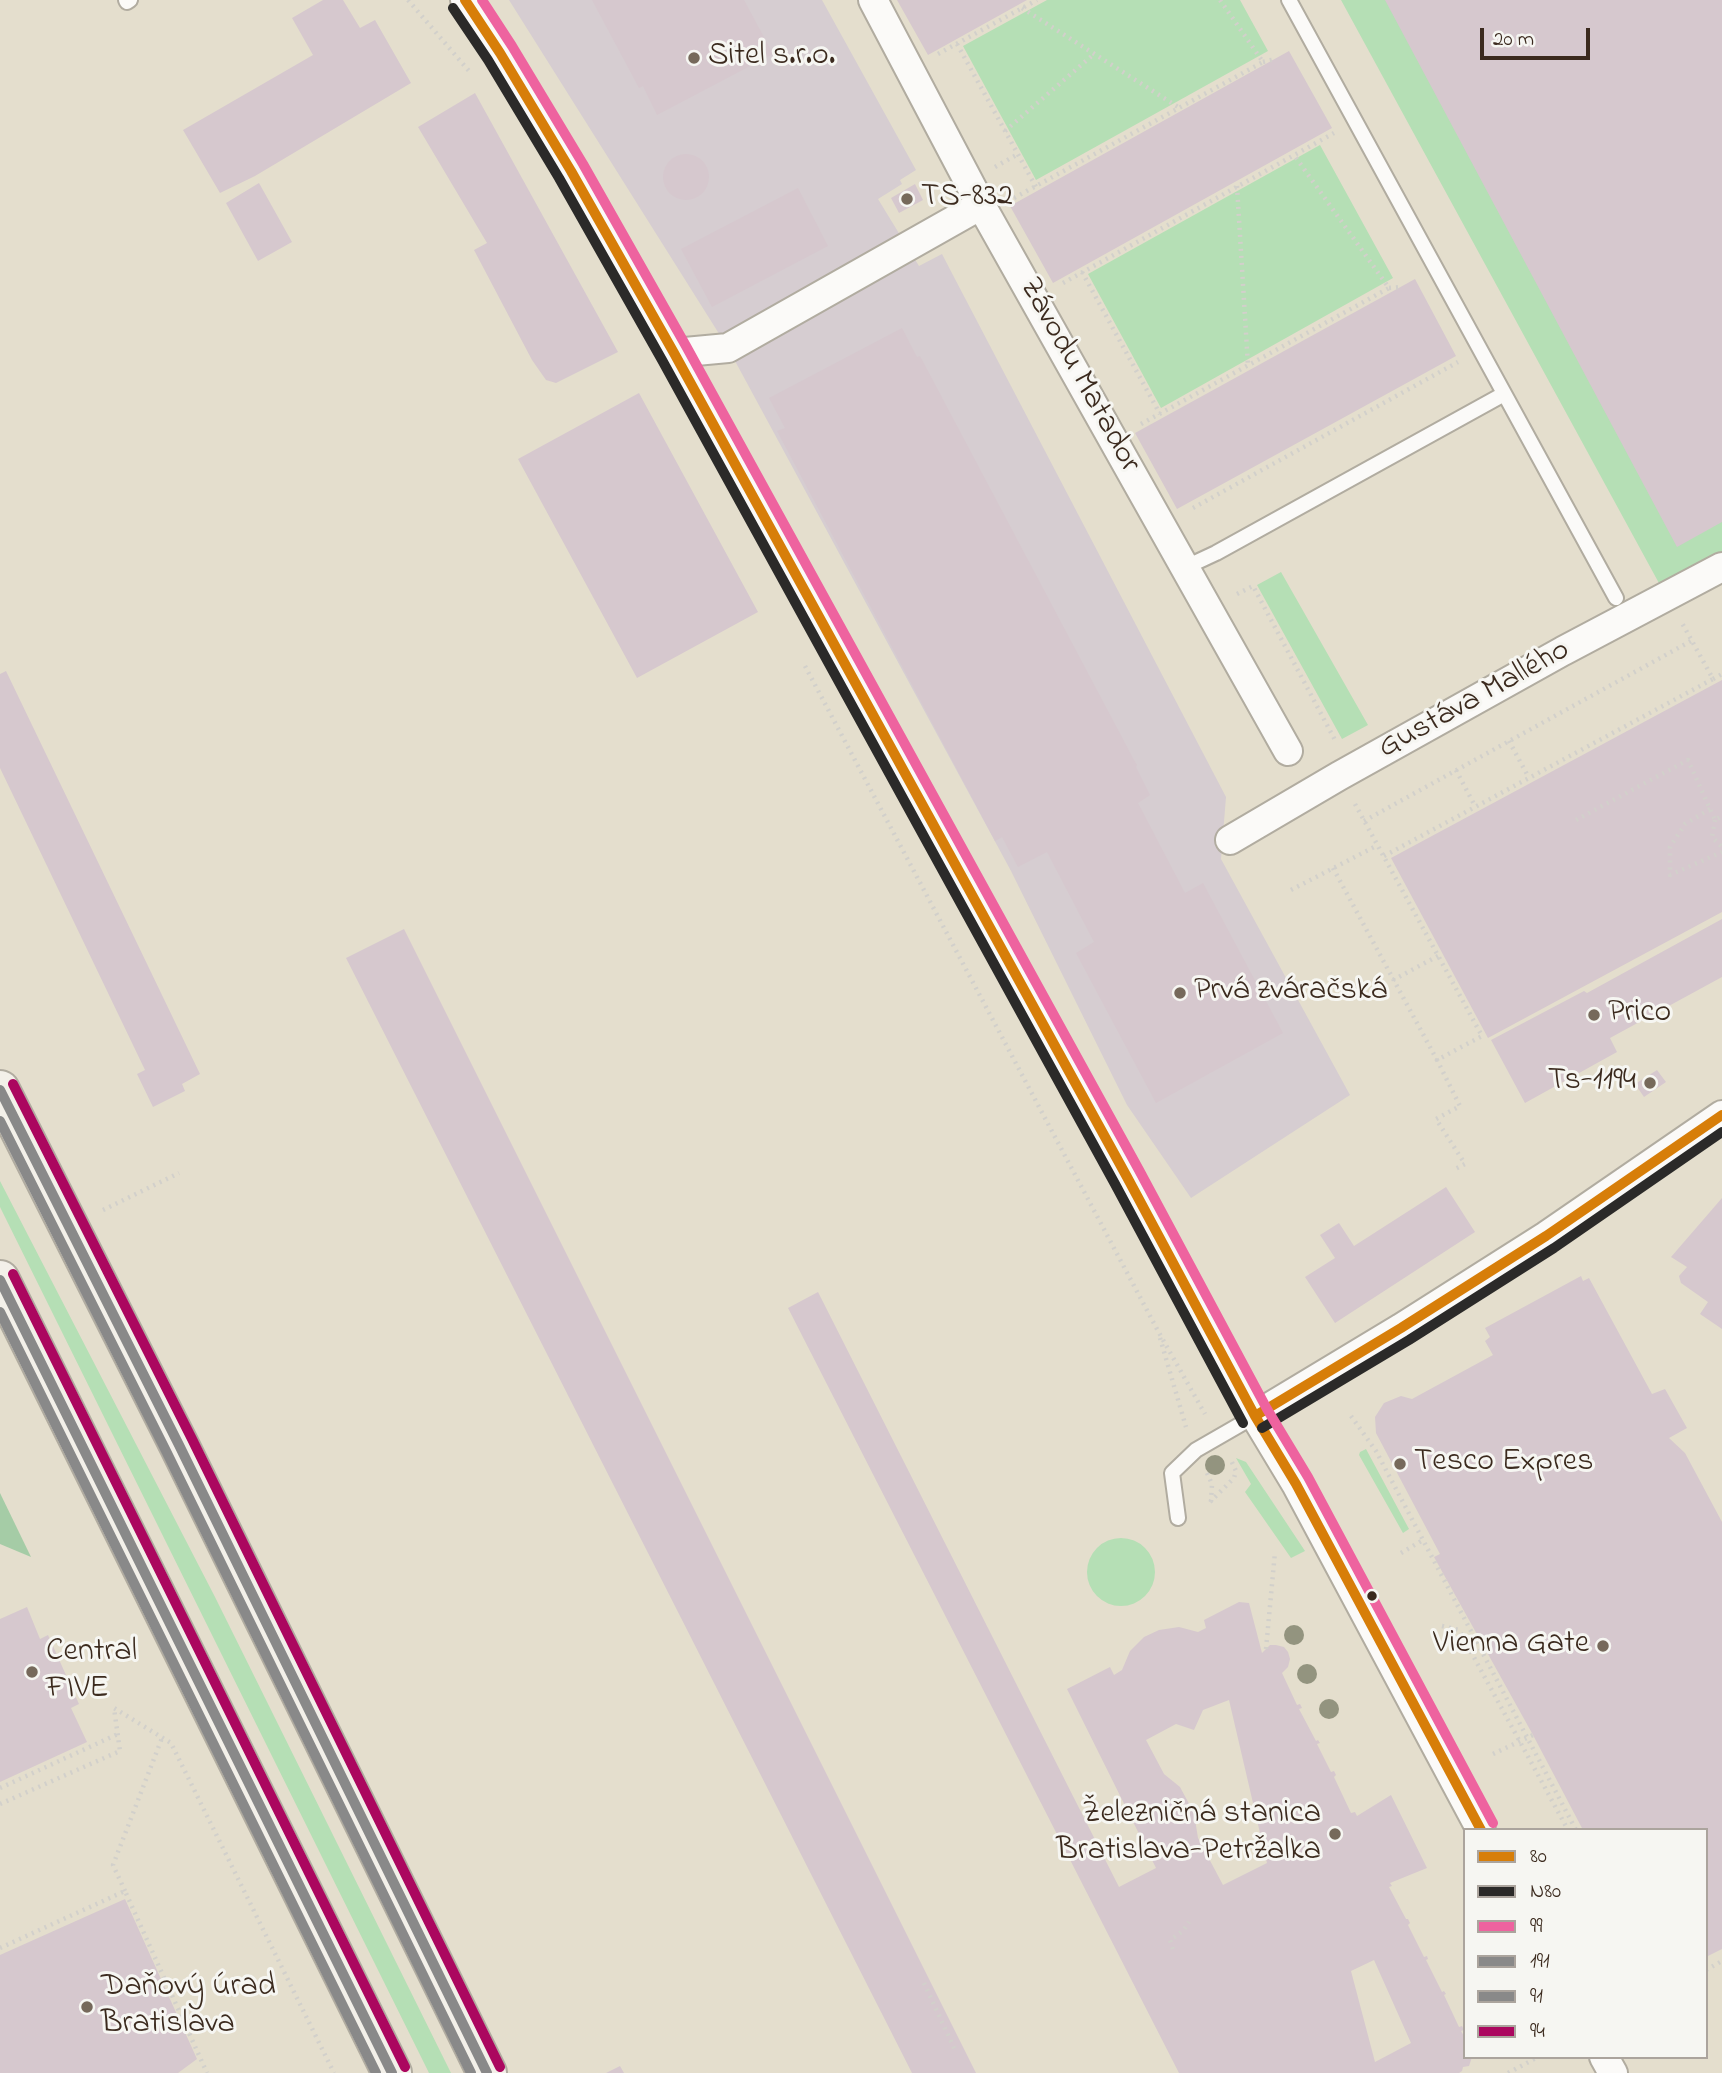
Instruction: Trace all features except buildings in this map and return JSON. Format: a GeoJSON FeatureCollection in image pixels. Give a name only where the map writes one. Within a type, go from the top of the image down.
{"type":"FeatureCollection","features":[{"type":"Feature","properties":{"kind":"main road"},"geometry":{"type":"LineString","coordinates":[[0,1090],[179,1445],[487,2073]]}},
{"type":"Feature","properties":{"kind":"main road"},"geometry":{"type":"LineString","coordinates":[[0,1280],[392,2073]]}},
{"type":"Feature","properties":{"kind":"street"},"geometry":{"type":"LineString","coordinates":[[465,0],[571,171],[674,353],[1255,1416],[1296,1484],[1480,1828]]}},
{"type":"Feature","properties":{"kind":"street","name":"Závodu Matador"},"geometry":{"type":"LineString","coordinates":[[873,0],[981,205],[1288,751]]}},
{"type":"Feature","properties":{"kind":"street"},"geometry":{"type":"LineString","coordinates":[[674,353],[728,348],[981,205]]}},
{"type":"Feature","properties":{"kind":"street","name":"Gustáva Mallého"},"geometry":{"type":"LineString","coordinates":[[1230,840],[1339,776],[1722,567]]}},
{"type":"Feature","properties":{"kind":"street"},"geometry":{"type":"LineString","coordinates":[[1255,1416],[1523,1250],[1722,1115]]}},
{"type":"Feature","properties":{"kind":"lane"},"geometry":{"type":"LineString","coordinates":[[1289,0],[1616,598]]}},
{"type":"Feature","properties":{"kind":"lane"},"geometry":{"type":"LineString","coordinates":[[1186,567],[1504,394]]}},
{"type":"Feature","properties":{"kind":"lane"},"geometry":{"type":"LineString","coordinates":[[1178,1518],[1172,1473],[1196,1450],[1255,1416]]}},
{"type":"Feature","properties":{"kind":"path"},"geometry":{"type":"LineString","coordinates":[[408,0],[472,74]]}},
{"type":"Feature","properties":{"kind":"path"},"geometry":{"type":"LineString","coordinates":[[910,70],[1037,0]]}},
{"type":"Feature","properties":{"kind":"path"},"geometry":{"type":"LineString","coordinates":[[1220,0],[1263,61]]}},
{"type":"Feature","properties":{"kind":"path"},"geometry":{"type":"LineString","coordinates":[[1022,8],[1178,108]]}},
{"type":"Feature","properties":{"kind":"path"},"geometry":{"type":"LineString","coordinates":[[957,44],[1036,187]]}},
{"type":"Feature","properties":{"kind":"path"},"geometry":{"type":"LineString","coordinates":[[1005,131],[1094,54]]}},
{"type":"Feature","properties":{"kind":"path"},"geometry":{"type":"LineString","coordinates":[[1006,189],[1012,200],[1263,61],[1276,59]]}},
{"type":"Feature","properties":{"kind":"path"},"geometry":{"type":"LineString","coordinates":[[1034,298],[1355,122]]}},
{"type":"Feature","properties":{"kind":"path"},"geometry":{"type":"LineString","coordinates":[[1294,155],[1390,288]]}},
{"type":"Feature","properties":{"kind":"path"},"geometry":{"type":"LineString","coordinates":[[994,167],[1000,178]]}},
{"type":"Feature","properties":{"kind":"path"},"geometry":{"type":"LineString","coordinates":[[1237,186],[1248,366]]}},
{"type":"Feature","properties":{"kind":"path"},"geometry":{"type":"LineString","coordinates":[[1082,272],[1160,414]]}},
{"type":"Feature","properties":{"kind":"path"},"geometry":{"type":"LineString","coordinates":[[1114,439],[1390,288],[1401,287]]}},
{"type":"Feature","properties":{"kind":"path"},"geometry":{"type":"LineString","coordinates":[[1193,508],[1480,350]]}},
{"type":"Feature","properties":{"kind":"path"},"geometry":{"type":"LineString","coordinates":[[1237,594],[1253,586],[1335,740],[1325,745],[1339,776],[1482,1036],[1437,1060]]}},
{"type":"Feature","properties":{"kind":"path"},"geometry":{"type":"LineString","coordinates":[[1667,595],[1713,679]]}},
{"type":"Feature","properties":{"kind":"path"},"geometry":{"type":"LineString","coordinates":[[1364,821],[1691,641]]}},
{"type":"Feature","properties":{"kind":"path"},"geometry":{"type":"LineString","coordinates":[[800,656],[1158,1331],[1219,1438]]}},
{"type":"Feature","properties":{"kind":"path"},"geometry":{"type":"LineString","coordinates":[[1384,856],[1722,674]]}},
{"type":"Feature","properties":{"kind":"path"},"geometry":{"type":"LineString","coordinates":[[1508,741],[1529,778]]}},
{"type":"Feature","properties":{"kind":"path"},"geometry":{"type":"LineString","coordinates":[[1576,820],[1688,760],[1715,820],[1712,838],[1722,849],[1670,875],[1670,847],[1685,824],[1710,809]]}},
{"type":"Feature","properties":{"kind":"path"},"geometry":{"type":"LineString","coordinates":[[1456,770],[1475,807]]}},
{"type":"Feature","properties":{"kind":"path"},"geometry":{"type":"LineString","coordinates":[[1715,820],[1722,816]]}},
{"type":"Feature","properties":{"kind":"path"},"geometry":{"type":"LineString","coordinates":[[1291,890],[1378,845]]}},
{"type":"Feature","properties":{"kind":"path"},"geometry":{"type":"LineString","coordinates":[[1333,868],[1460,1106],[1436,1119],[1465,1164],[1453,1170]]}},
{"type":"Feature","properties":{"kind":"path"},"geometry":{"type":"LineString","coordinates":[[1393,981],[1438,956]]}},
{"type":"Feature","properties":{"kind":"path"},"geometry":{"type":"LineString","coordinates":[[99,1212],[179,1173]]}},
{"type":"Feature","properties":{"kind":"path"},"geometry":{"type":"LineString","coordinates":[[1158,1331],[1182,1420],[1212,1484],[1210,1502],[1234,1478],[1236,1471],[1231,1460]]}},
{"type":"Feature","properties":{"kind":"path"},"geometry":{"type":"LineString","coordinates":[[1351,1416],[1376,1451],[1575,1828]]}},
{"type":"Feature","properties":{"kind":"path"},"geometry":{"type":"LineString","coordinates":[[1401,1553],[1423,1540]]}},
{"type":"Feature","properties":{"kind":"path"},"geometry":{"type":"LineString","coordinates":[[1266,1648],[1275,1552]]}},
{"type":"Feature","properties":{"kind":"path"},"geometry":{"type":"LineString","coordinates":[[1441,1626],[1459,1630],[1566,1828]]}},
{"type":"Feature","properties":{"kind":"path"},"geometry":{"type":"LineString","coordinates":[[0,1804],[120,1751],[114,1708],[171,1743],[334,2073]]}},
{"type":"Feature","properties":{"kind":"path"},"geometry":{"type":"LineString","coordinates":[[0,1788],[118,1734]]}},
{"type":"Feature","properties":{"kind":"path"},"geometry":{"type":"LineString","coordinates":[[1493,1754],[1533,1735]]}},
{"type":"Feature","properties":{"kind":"path"},"geometry":{"type":"LineString","coordinates":[[162,1738],[113,1866],[207,2073]]}},
{"type":"Feature","properties":{"kind":"path"},"geometry":{"type":"LineString","coordinates":[[0,1948],[125,1891]]}},
{"type":"Feature","properties":{"kind":"path"},"geometry":{"type":"LineString","coordinates":[[1173,1949],[1170,1940],[1183,1931],[1189,1922]]}},
{"type":"Feature","properties":{"kind":"path"},"geometry":{"type":"LineString","coordinates":[[924,1983],[955,2050]]}},
{"type":"Feature","properties":{"kind":"path"},"geometry":{"type":"LineString","coordinates":[[1508,2073],[1534,2059]]}},
{"type":"Feature","properties":{"kind":"shaded area"},"geometry":{"type":"Polygon","coordinates":[[[509,0],[822,0],[916,170],[900,180],[902,184],[878,199],[919,266],[942,254],[1226,797],[1221,859],[1350,1095],[1191,1198],[1127,1105],[1011,871],[728,348],[509,0]]]}},
{"type":"Feature","properties":{"kind":"green space"},"geometry":{"type":"Polygon","coordinates":[[[1047,0],[1240,0],[1268,51],[1036,180],[963,46],[1047,0]]]}},
{"type":"Feature","properties":{"kind":"green space"},"geometry":{"type":"Polygon","coordinates":[[[1341,0],[1722,0],[1722,552],[1660,585],[1341,0]]]}},
{"type":"Feature","properties":{"kind":"green space"},"geometry":{"type":"Polygon","coordinates":[[[1320,145],[1393,278],[1161,408],[1088,274],[1320,145]]]}},
{"type":"Feature","properties":{"kind":"green space"},"geometry":{"type":"Polygon","coordinates":[[[1281,572],[1368,725],[1342,739],[1257,585],[1281,572]]]}},
{"type":"Feature","properties":{"kind":"green space"},"geometry":{"type":"Polygon","coordinates":[[[0,1181],[215,1597],[451,2073],[429,2073],[0,1207],[0,1181]]]}},
{"type":"Feature","properties":{"kind":"green space"},"geometry":{"type":"Polygon","coordinates":[[[1366,1449],[1409,1529],[1403,1533],[1359,1455],[1366,1449]]]}},
{"type":"Feature","properties":{"kind":"green space"},"geometry":{"type":"Polygon","coordinates":[[[1236,1458],[1246,1462],[1305,1551],[1291,1558],[1245,1492],[1251,1484],[1236,1458]]]}},
{"type":"Feature","properties":{"kind":"green space"},"geometry":{"type":"Polygon","coordinates":[[[0,1493],[31,1557],[0,1544],[0,1493]]]}},
{"type":"Feature","properties":{"kind":"green space"},"geometry":{"type":"Polygon","coordinates":[[[1121,1538],[1134,1541],[1145,1548],[1152,1559],[1155,1572],[1152,1585],[1145,1596],[1134,1603],[1121,1606],[1108,1603],[1097,1596],[1090,1585],[1087,1572],[1090,1559],[1097,1548],[1108,1541],[1121,1538]]]}},
{"type":"Feature","properties":{"kind":"transit line","name":"80"},"geometry":{"type":"LineString","coordinates":[[465,0],[571,171],[674,353],[1127,1177],[1255,1416],[1296,1484],[1480,1828]]}},
{"type":"Feature","properties":{"kind":"transit line","name":"99"},"geometry":{"type":"LineString","coordinates":[[482,0],[583,164],[686,346],[1139,1170],[1267,1409],[1308,1477],[1493,1823]]}},
{"type":"Feature","properties":{"kind":"transit line","name":"N80"},"geometry":{"type":"LineString","coordinates":[[453,8],[488,60],[559,178],[662,360],[1115,1184],[1243,1423]]}},
{"type":"Feature","properties":{"kind":"transit line","name":"94"},"geometry":{"type":"LineString","coordinates":[[13,1084],[192,1439],[500,2067]]}},
{"type":"Feature","properties":{"kind":"transit line","name":"191"},"geometry":{"type":"LineString","coordinates":[[0,1090],[179,1445],[487,2073]]}},
{"type":"Feature","properties":{"kind":"transit line","name":"80"},"geometry":{"type":"LineString","coordinates":[[1255,1416],[1546,1236],[1722,1115]]}},
{"type":"Feature","properties":{"kind":"transit line","name":"91"},"geometry":{"type":"LineString","coordinates":[[0,1121],[166,1451],[471,2073]]}},
{"type":"Feature","properties":{"kind":"transit line","name":"N80"},"geometry":{"type":"LineString","coordinates":[[1262,1428],[1409,1340],[1554,1248],[1722,1132]]}},
{"type":"Feature","properties":{"kind":"transit line","name":"94"},"geometry":{"type":"LineString","coordinates":[[13,1274],[405,2067]]}},
{"type":"Feature","properties":{"kind":"transit line","name":"191"},"geometry":{"type":"LineString","coordinates":[[0,1280],[392,2073]]}},
{"type":"Feature","properties":{"kind":"transit line","name":"91"},"geometry":{"type":"LineString","coordinates":[[0,1312],[376,2073]]}},
{"type":"Feature","properties":{"kind":"place","name":"Sitel s.r.o."},"geometry":{"type":"Point","coordinates":[694,58]}},
{"type":"Feature","properties":{"kind":"place","name":"TS-832"},"geometry":{"type":"Point","coordinates":[907,199]}},
{"type":"Feature","properties":{"kind":"place","name":"Prvá zváračská"},"geometry":{"type":"Point","coordinates":[1180,993]}},
{"type":"Feature","properties":{"kind":"place","name":"Prico"},"geometry":{"type":"Point","coordinates":[1594,1015]}},
{"type":"Feature","properties":{"kind":"place","name":"Ts-1194"},"geometry":{"type":"Point","coordinates":[1650,1083]}},
{"type":"Feature","properties":{"kind":"place","name":"Tesco Expres"},"geometry":{"type":"Point","coordinates":[1400,1464]}},
{"type":"Feature","properties":{"kind":"place","name":"Vienna Gate"},"geometry":{"type":"Point","coordinates":[1603,1646]}},
{"type":"Feature","properties":{"kind":"place","name":"Central FIVE"},"geometry":{"type":"Point","coordinates":[32,1672]}},
{"type":"Feature","properties":{"kind":"place","name":"Železničná stanica Bratislava-Petržalka"},"geometry":{"type":"Point","coordinates":[1335,1834]}},
{"type":"Feature","properties":{"kind":"place","name":"Daňový úrad Bratislava"},"geometry":{"type":"Point","coordinates":[87,2007]}}]}
